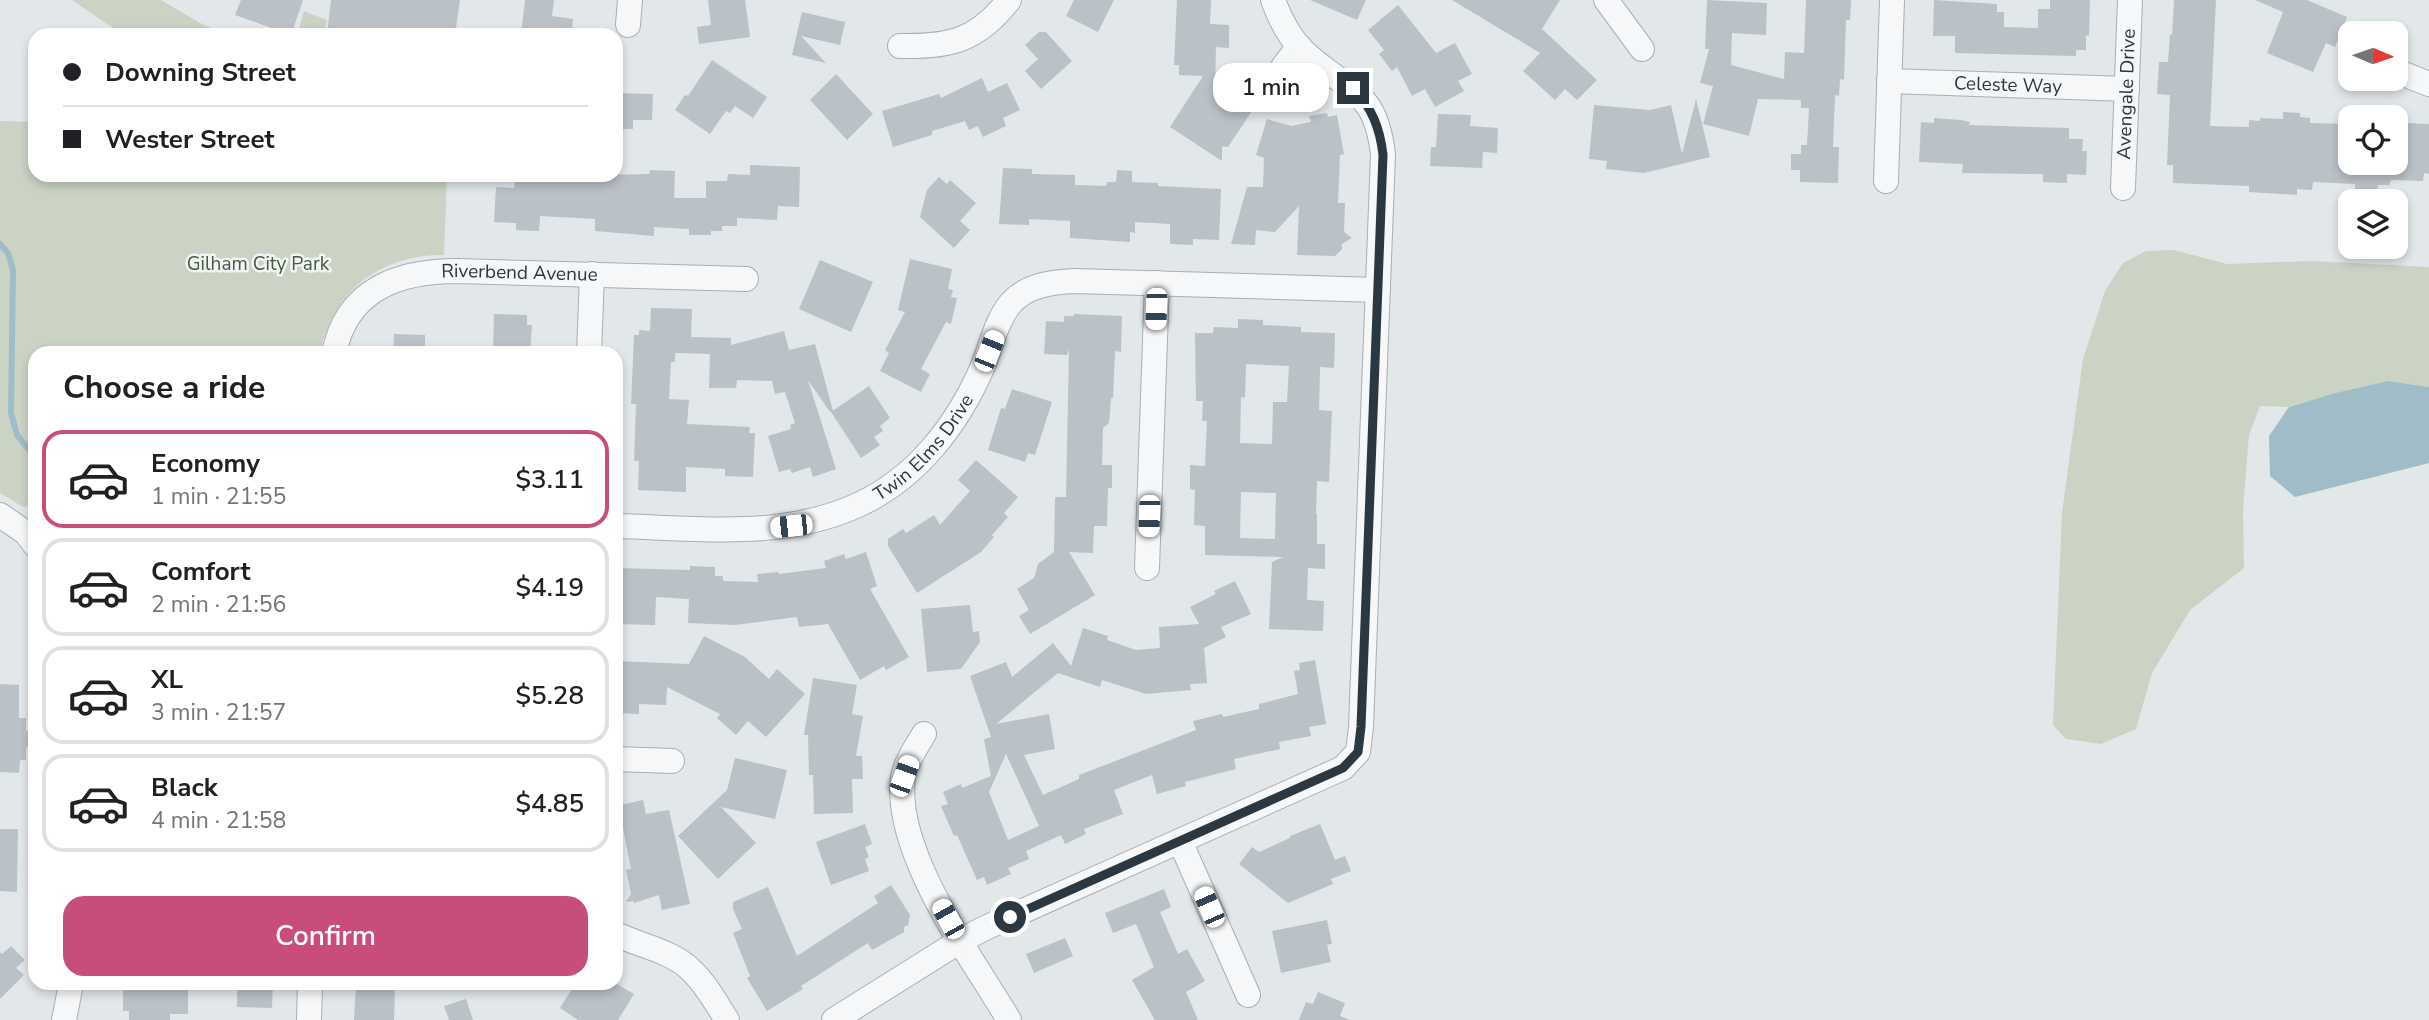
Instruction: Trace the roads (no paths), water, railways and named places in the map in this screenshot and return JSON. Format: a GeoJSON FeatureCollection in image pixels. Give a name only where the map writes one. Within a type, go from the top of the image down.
{"type":"FeatureCollection","features":[{"type":"Feature","properties":{"kind":"street"},"geometry":{"type":"LineString","coordinates":[[628,25],[630,0]]}},
{"type":"Feature","properties":{"kind":"street"},"geometry":{"type":"LineString","coordinates":[[900,46],[933,47],[973,34],[1009,0]]}},
{"type":"Feature","properties":{"kind":"street"},"geometry":{"type":"LineString","coordinates":[[834,1020],[960,941],[1343,768],[1358,752],[1383,155],[1378,127],[1367,105],[1353,88],[1320,65],[1299,46],[1280,20],[1273,0]]}},
{"type":"Feature","properties":{"kind":"street"},"geometry":{"type":"LineString","coordinates":[[1606,0],[1642,49]]}},
{"type":"Feature","properties":{"kind":"street"},"geometry":{"type":"LineString","coordinates":[[1886,181],[1892,0]]}},
{"type":"Feature","properties":{"kind":"street","name":"Avengale Drive"},"geometry":{"type":"LineString","coordinates":[[2123,188],[2130,0]]}},
{"type":"Feature","properties":{"kind":"street"},"geometry":{"type":"LineString","coordinates":[[1283,67],[1299,46]]}},
{"type":"Feature","properties":{"kind":"street"},"geometry":{"type":"LineString","coordinates":[[2408,76],[2429,84]]}},
{"type":"Feature","properties":{"kind":"street","name":"Celeste Way"},"geometry":{"type":"LineString","coordinates":[[1889,81],[2127,89]]}},
{"type":"Feature","properties":{"kind":"street","name":"Riverbend Avenue"},"geometry":{"type":"LineString","coordinates":[[336,346],[342,327],[368,295],[400,277],[442,271],[746,279]]}},
{"type":"Feature","properties":{"kind":"street"},"geometry":{"type":"LineString","coordinates":[[589,346],[592,274]]}},
{"type":"Feature","properties":{"kind":"street","name":"Twin Elms Drive"},"geometry":{"type":"LineString","coordinates":[[623,526],[762,529],[804,523],[859,505],[890,487],[936,445],[969,396],[1004,315],[1012,303],[1039,285],[1075,281],[1378,290]]}},
{"type":"Feature","properties":{"kind":"street"},"geometry":{"type":"LineString","coordinates":[[1147,568],[1157,284]]}},
{"type":"Feature","properties":{"kind":"street"},"geometry":{"type":"LineString","coordinates":[[0,515],[28,532]]}},
{"type":"Feature","properties":{"kind":"street"},"geometry":{"type":"LineString","coordinates":[[924,734],[904,776],[906,820],[921,865],[960,941],[1009,1020]]}},
{"type":"Feature","properties":{"kind":"street"},"geometry":{"type":"LineString","coordinates":[[623,759],[672,761]]}},
{"type":"Feature","properties":{"kind":"street"},"geometry":{"type":"LineString","coordinates":[[1180,841],[1248,995]]}},
{"type":"Feature","properties":{"kind":"street"},"geometry":{"type":"LineString","coordinates":[[623,937],[675,958],[690,968],[703,982],[727,1020]]}},
{"type":"Feature","properties":{"kind":"street"},"geometry":{"type":"LineString","coordinates":[[64,1020],[70,990]]}},
{"type":"Feature","properties":{"kind":"street"},"geometry":{"type":"LineString","coordinates":[[309,1020],[310,990]]}},
{"type":"Feature","properties":{"kind":"water"},"geometry":{"type":"Polygon","coordinates":[[[2388,381],[2429,387],[2429,463],[2295,497],[2270,476],[2269,436],[2289,407],[2388,381]]]}},
{"type":"Feature","properties":{"kind":"waterway"},"geometry":{"type":"LineString","coordinates":[[0,244],[8,253],[13,270],[11,413],[17,435],[28,448]]}},
{"type":"Feature","properties":{"kind":"park label","name":"Gilham City Park"},"geometry":{"type":"Point","coordinates":[258,264]}}]}
